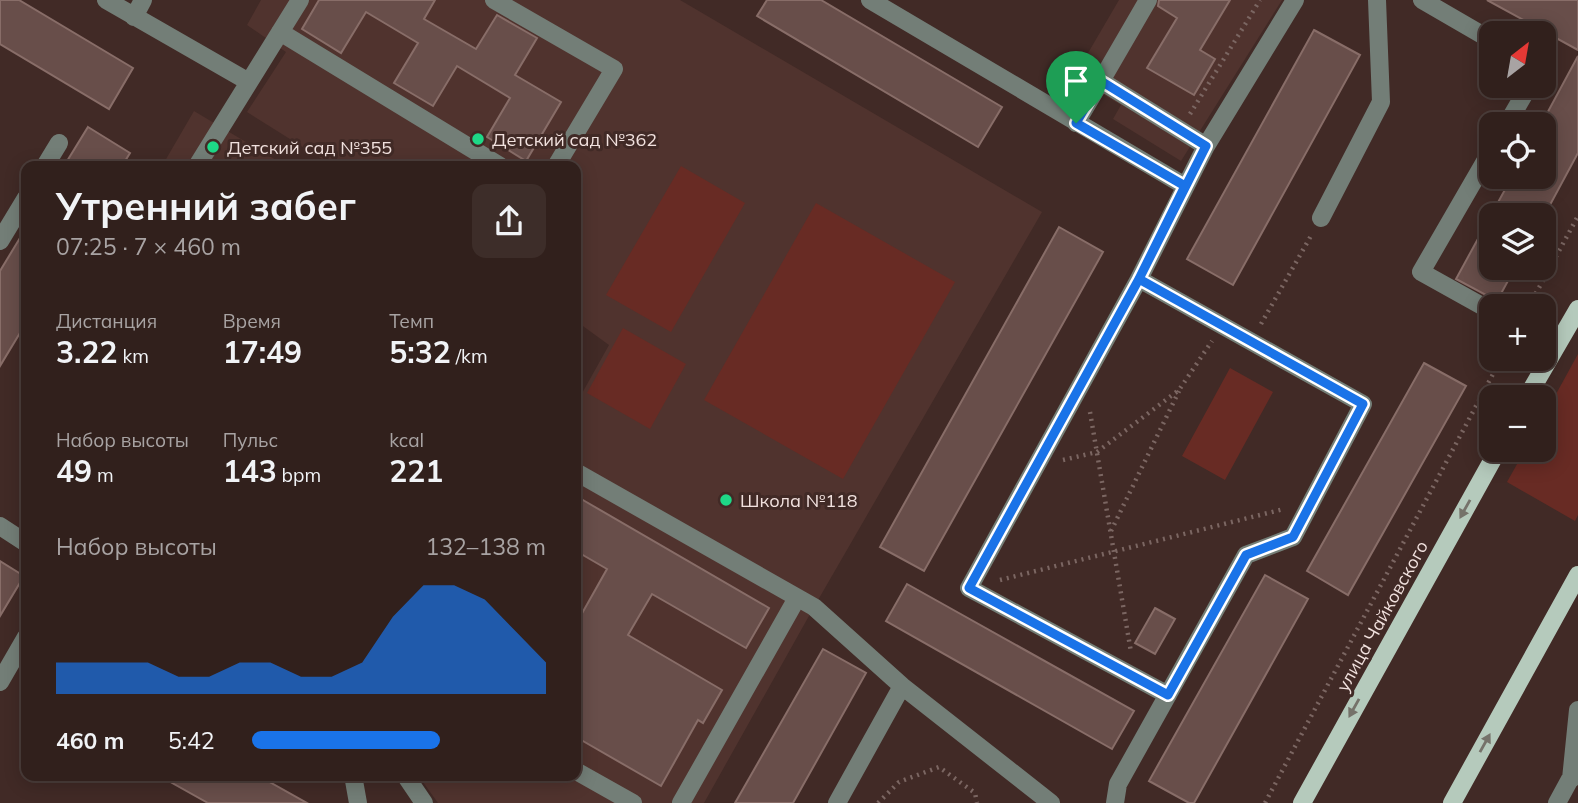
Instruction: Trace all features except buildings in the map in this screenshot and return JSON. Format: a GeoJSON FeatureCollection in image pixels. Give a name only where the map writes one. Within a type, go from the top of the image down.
{"type":"FeatureCollection","features":[{"type":"Feature","properties":{"kind":"main road"},"geometry":{"type":"LineString","coordinates":[[1556,336],[1578,309]]}},
{"type":"Feature","properties":{"kind":"main road","name":"улица Чайковского"},"geometry":{"type":"LineString","coordinates":[[1302,803],[1491,462]]}},
{"type":"Feature","properties":{"kind":"main road"},"geometry":{"type":"LineString","coordinates":[[1452,803],[1578,575]]}},
{"type":"Feature","properties":{"kind":"lane"},"geometry":{"type":"LineString","coordinates":[[106,0],[249,82]]}},
{"type":"Feature","properties":{"kind":"lane"},"geometry":{"type":"LineString","coordinates":[[134,17],[143,0]]}},
{"type":"Feature","properties":{"kind":"lane"},"geometry":{"type":"LineString","coordinates":[[200,161],[300,0]]}},
{"type":"Feature","properties":{"kind":"lane"},"geometry":{"type":"LineString","coordinates":[[494,0],[614,69],[559,161]]}},
{"type":"Feature","properties":{"kind":"lane"},"geometry":{"type":"LineString","coordinates":[[870,0],[1185,186]]}},
{"type":"Feature","properties":{"kind":"lane"},"geometry":{"type":"LineString","coordinates":[[1076,123],[1148,0]]}},
{"type":"Feature","properties":{"kind":"lane"},"geometry":{"type":"LineString","coordinates":[[1168,695],[969,588],[1139,279],[1206,146],[1295,0]]}},
{"type":"Feature","properties":{"kind":"lane"},"geometry":{"type":"LineString","coordinates":[[1422,0],[1479,33]]}},
{"type":"Feature","properties":{"kind":"lane"},"geometry":{"type":"LineString","coordinates":[[1321,218],[1381,102],[1370,1]]}},
{"type":"Feature","properties":{"kind":"lane"},"geometry":{"type":"LineString","coordinates":[[280,32],[492,161]]}},
{"type":"Feature","properties":{"kind":"lane"},"geometry":{"type":"LineString","coordinates":[[1101,81],[1206,146]]}},
{"type":"Feature","properties":{"kind":"lane"},"geometry":{"type":"LineString","coordinates":[[48,161],[59,144]]}},
{"type":"Feature","properties":{"kind":"lane"},"geometry":{"type":"LineString","coordinates":[[1479,172],[1421,272],[1479,304]]}},
{"type":"Feature","properties":{"kind":"lane"},"geometry":{"type":"LineString","coordinates":[[0,241],[21,206]]}},
{"type":"Feature","properties":{"kind":"lane"},"geometry":{"type":"LineString","coordinates":[[1115,803],[1118,784],[1246,555],[1293,537],[1363,404],[1139,279]]}},
{"type":"Feature","properties":{"kind":"lane"},"geometry":{"type":"LineString","coordinates":[[581,475],[814,607],[902,686],[1051,803]]}},
{"type":"Feature","properties":{"kind":"lane"},"geometry":{"type":"LineString","coordinates":[[0,526],[21,540]]}},
{"type":"Feature","properties":{"kind":"lane"},"geometry":{"type":"LineString","coordinates":[[681,803],[797,598]]}},
{"type":"Feature","properties":{"kind":"lane"},"geometry":{"type":"LineString","coordinates":[[0,682],[21,646]]}},
{"type":"Feature","properties":{"kind":"lane"},"geometry":{"type":"LineString","coordinates":[[837,803],[902,686]]}},
{"type":"Feature","properties":{"kind":"lane"},"geometry":{"type":"LineString","coordinates":[[1557,803],[1574,772],[1578,710]]}},
{"type":"Feature","properties":{"kind":"lane"},"geometry":{"type":"LineString","coordinates":[[581,774],[633,803]]}},
{"type":"Feature","properties":{"kind":"lane"},"geometry":{"type":"LineString","coordinates":[[354,781],[358,803]]}},
{"type":"Feature","properties":{"kind":"lane"},"geometry":{"type":"LineString","coordinates":[[409,781],[424,803]]}},
{"type":"Feature","properties":{"kind":"path"},"geometry":{"type":"LineString","coordinates":[[1180,130],[1259,0]]}},
{"type":"Feature","properties":{"kind":"path"},"geometry":{"type":"LineString","coordinates":[[1536,294],[1578,216]]}},
{"type":"Feature","properties":{"kind":"path"},"geometry":{"type":"LineString","coordinates":[[1251,341],[1321,218]]}},
{"type":"Feature","properties":{"kind":"path"},"geometry":{"type":"LineString","coordinates":[[1111,531],[1179,390],[1223,325]]}},
{"type":"Feature","properties":{"kind":"path"},"geometry":{"type":"LineString","coordinates":[[1265,803],[1495,371]]}},
{"type":"Feature","properties":{"kind":"path"},"geometry":{"type":"LineString","coordinates":[[1084,378],[1136,677]]}},
{"type":"Feature","properties":{"kind":"path"},"geometry":{"type":"LineString","coordinates":[[1036,466],[1097,452],[1179,390]]}},
{"type":"Feature","properties":{"kind":"path"},"geometry":{"type":"LineString","coordinates":[[969,588],[1311,502]]}},
{"type":"Feature","properties":{"kind":"path"},"geometry":{"type":"LineString","coordinates":[[878,803],[899,782],[939,767],[975,793],[977,803]]}},
{"type":"Feature","properties":{"kind":"shaded area","name":"Школа №118"},"geometry":{"type":"Polygon","coordinates":[[[261,0],[680,0],[1042,212],[704,803],[438,803],[422,781],[581,781],[581,395],[609,345],[581,325],[581,161],[325,161],[247,112],[286,52],[247,25],[261,0]]]}},
{"type":"Feature","properties":{"kind":"shaded area"},"geometry":{"type":"Polygon","coordinates":[[[1119,0],[1282,0],[1181,161],[1113,119],[1121,105],[1074,77],[1119,0]]]}},
{"type":"Feature","properties":{"kind":"shaded area","name":"Детский сад №355"},"geometry":{"type":"Polygon","coordinates":[[[194,111],[278,161],[165,161],[194,111]]]}},
{"type":"Feature","properties":{"kind":"shaded area"},"geometry":{"type":"Polygon","coordinates":[[[681,166],[745,203],[671,332],[606,295],[681,166]]]}},
{"type":"Feature","properties":{"kind":"shaded area"},"geometry":{"type":"Polygon","coordinates":[[[816,203],[955,282],[843,479],[704,400],[816,203]]]}},
{"type":"Feature","properties":{"kind":"shaded area"},"geometry":{"type":"Polygon","coordinates":[[[623,328],[686,364],[650,429],[587,393],[623,328]]]}},
{"type":"Feature","properties":{"kind":"shaded area"},"geometry":{"type":"Polygon","coordinates":[[[1578,354],[1578,515],[1575,521],[1507,482],[1518,462],[1556,462],[1556,394],[1578,354]]]}},
{"type":"Feature","properties":{"kind":"shaded area"},"geometry":{"type":"Polygon","coordinates":[[[1230,368],[1273,392],[1225,480],[1182,456],[1230,368]]]}},
{"type":"Feature","properties":{"kind":"place","name":"Детский сад №362"},"geometry":{"type":"Point","coordinates":[478,139]}},
{"type":"Feature","properties":{"kind":"place","name":"Детский сад №355"},"geometry":{"type":"Point","coordinates":[213,147]}},
{"type":"Feature","properties":{"kind":"place","name":"Школа №118"},"geometry":{"type":"Point","coordinates":[726,500]}},
{"type":"Feature","properties":{"kind":"route"},"geometry":{"type":"LineString","coordinates":[[1076,123],[1101,81],[1206,146],[1139,279],[1363,404],[1293,537],[1246,555],[1168,695],[969,588],[1139,279],[1185,186],[1076,123]]}}]}
